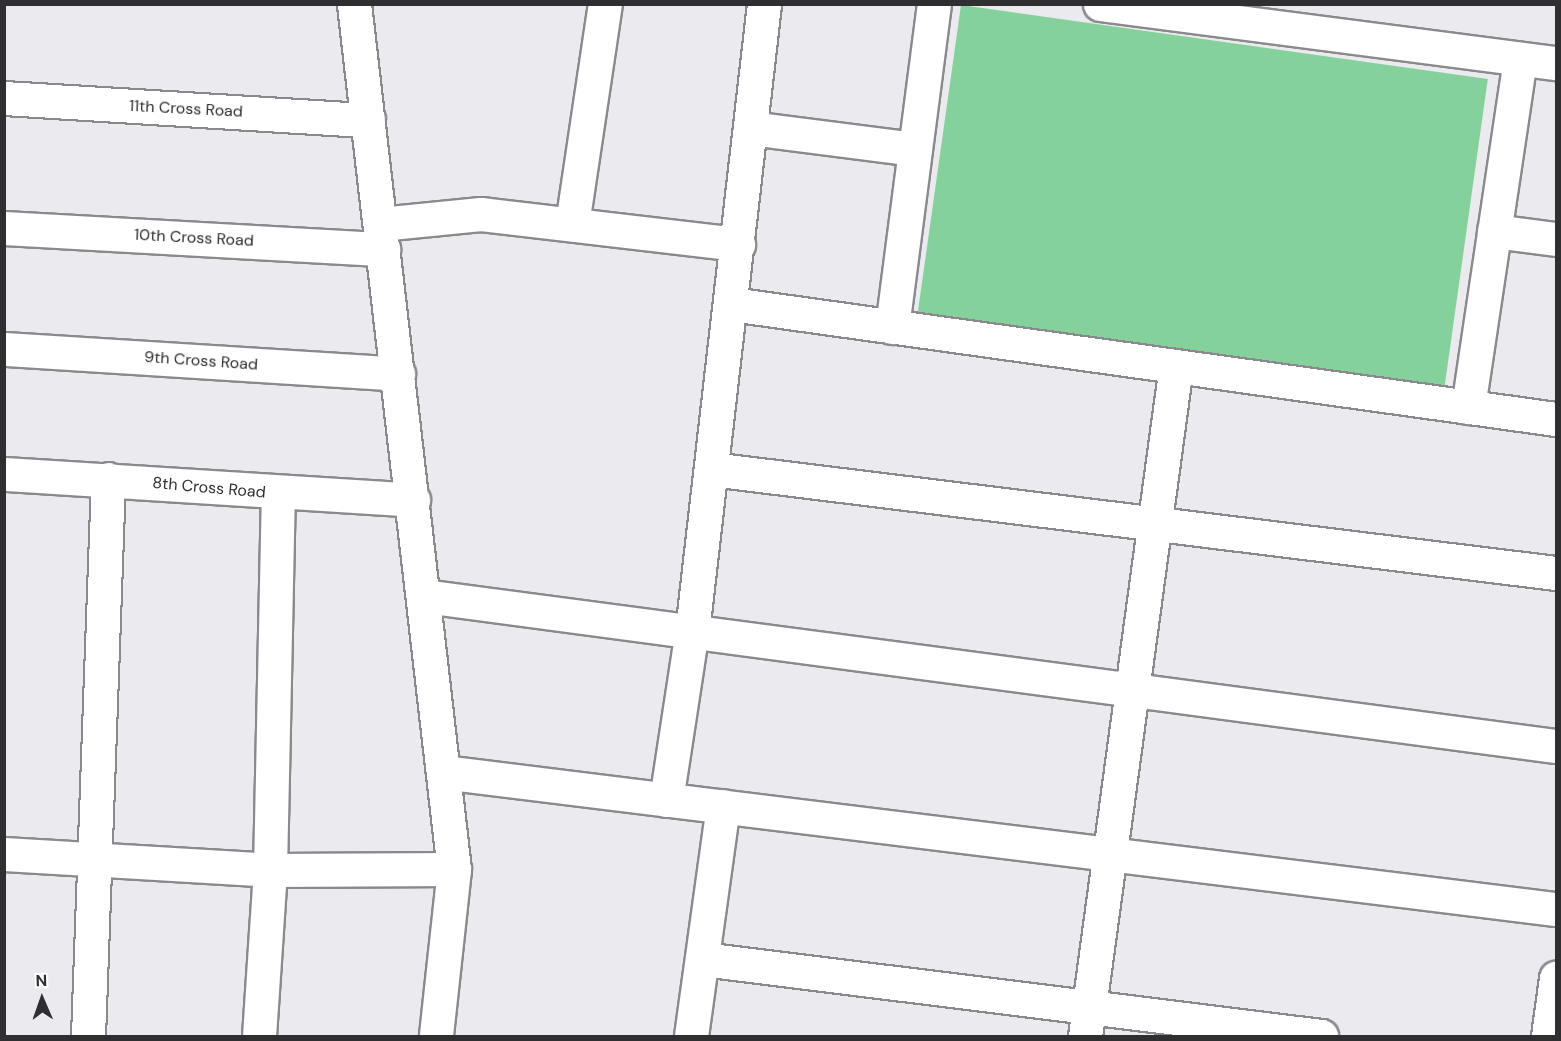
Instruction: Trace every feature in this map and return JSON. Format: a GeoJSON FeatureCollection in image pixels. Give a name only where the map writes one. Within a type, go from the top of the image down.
{"type":"FeatureCollection","features":[{"type":"Feature","properties":{"kind":"street"},"geometry":{"type":"LineString","coordinates":[[354,4],[454,869],[436,1036]]}},
{"type":"Feature","properties":{"kind":"street"},"geometry":{"type":"LineString","coordinates":[[572,224],[605,4]]}},
{"type":"Feature","properties":{"kind":"street"},"geometry":{"type":"LineString","coordinates":[[666,800],[692,631],[764,4]]}},
{"type":"Feature","properties":{"kind":"street"},"geometry":{"type":"LineString","coordinates":[[892,327],[934,4]]}},
{"type":"Feature","properties":{"kind":"street"},"geometry":{"type":"LineString","coordinates":[[1100,4],[1220,12],[1557,63]]}},
{"type":"Feature","properties":{"kind":"street"},"geometry":{"type":"LineString","coordinates":[[1468,407],[1520,58]]}},
{"type":"Feature","properties":{"kind":"street","name":"11th Cross Road"},"geometry":{"type":"LineString","coordinates":[[4,98],[368,120]]}},
{"type":"Feature","properties":{"kind":"street"},"geometry":{"type":"LineString","coordinates":[[750,128],[915,149]]}},
{"type":"Feature","properties":{"kind":"street","name":"10th Cross Road"},"geometry":{"type":"LineString","coordinates":[[4,228],[382,236],[481,214],[738,244]]}},
{"type":"Feature","properties":{"kind":"street"},"geometry":{"type":"LineString","coordinates":[[1494,231],[1557,239]]}},
{"type":"Feature","properties":{"kind":"street"},"geometry":{"type":"LineString","coordinates":[[731,304],[1557,419]]}},
{"type":"Feature","properties":{"kind":"street","name":"9th Cross Road"},"geometry":{"type":"LineString","coordinates":[[4,350],[398,374]]}},
{"type":"Feature","properties":{"kind":"street"},"geometry":{"type":"LineString","coordinates":[[1087,1022],[1176,366]]}},
{"type":"Feature","properties":{"kind":"street"},"geometry":{"type":"LineString","coordinates":[[711,469],[1557,573]]}},
{"type":"Feature","properties":{"kind":"street","name":"8th Cross Road"},"geometry":{"type":"LineString","coordinates":[[4,474],[108,479],[278,494],[413,500]]}},
{"type":"Feature","properties":{"kind":"street"},"geometry":{"type":"LineString","coordinates":[[88,1036],[108,479]]}},
{"type":"Feature","properties":{"kind":"street"},"geometry":{"type":"LineString","coordinates":[[259,1036],[270,870],[278,494]]}},
{"type":"Feature","properties":{"kind":"street"},"geometry":{"type":"LineString","coordinates":[[424,596],[1557,746]]}},
{"type":"Feature","properties":{"kind":"street"},"geometry":{"type":"LineString","coordinates":[[443,772],[1557,909]]}},
{"type":"Feature","properties":{"kind":"street"},"geometry":{"type":"LineString","coordinates":[[691,1036],[723,806]]}},
{"type":"Feature","properties":{"kind":"street"},"geometry":{"type":"LineString","coordinates":[[4,854],[93,856],[270,870],[454,869]]}},
{"type":"Feature","properties":{"kind":"street"},"geometry":{"type":"LineString","coordinates":[[702,959],[1087,1022],[1321,1036]]}},
{"type":"Feature","properties":{"kind":"street"},"geometry":{"type":"LineString","coordinates":[[1548,1036],[1557,978]]}},
{"type":"Feature","properties":{"kind":"green space"},"geometry":{"type":"Polygon","coordinates":[[[961,5],[1488,79],[1445,387],[918,313],[961,5]]]}}]}
